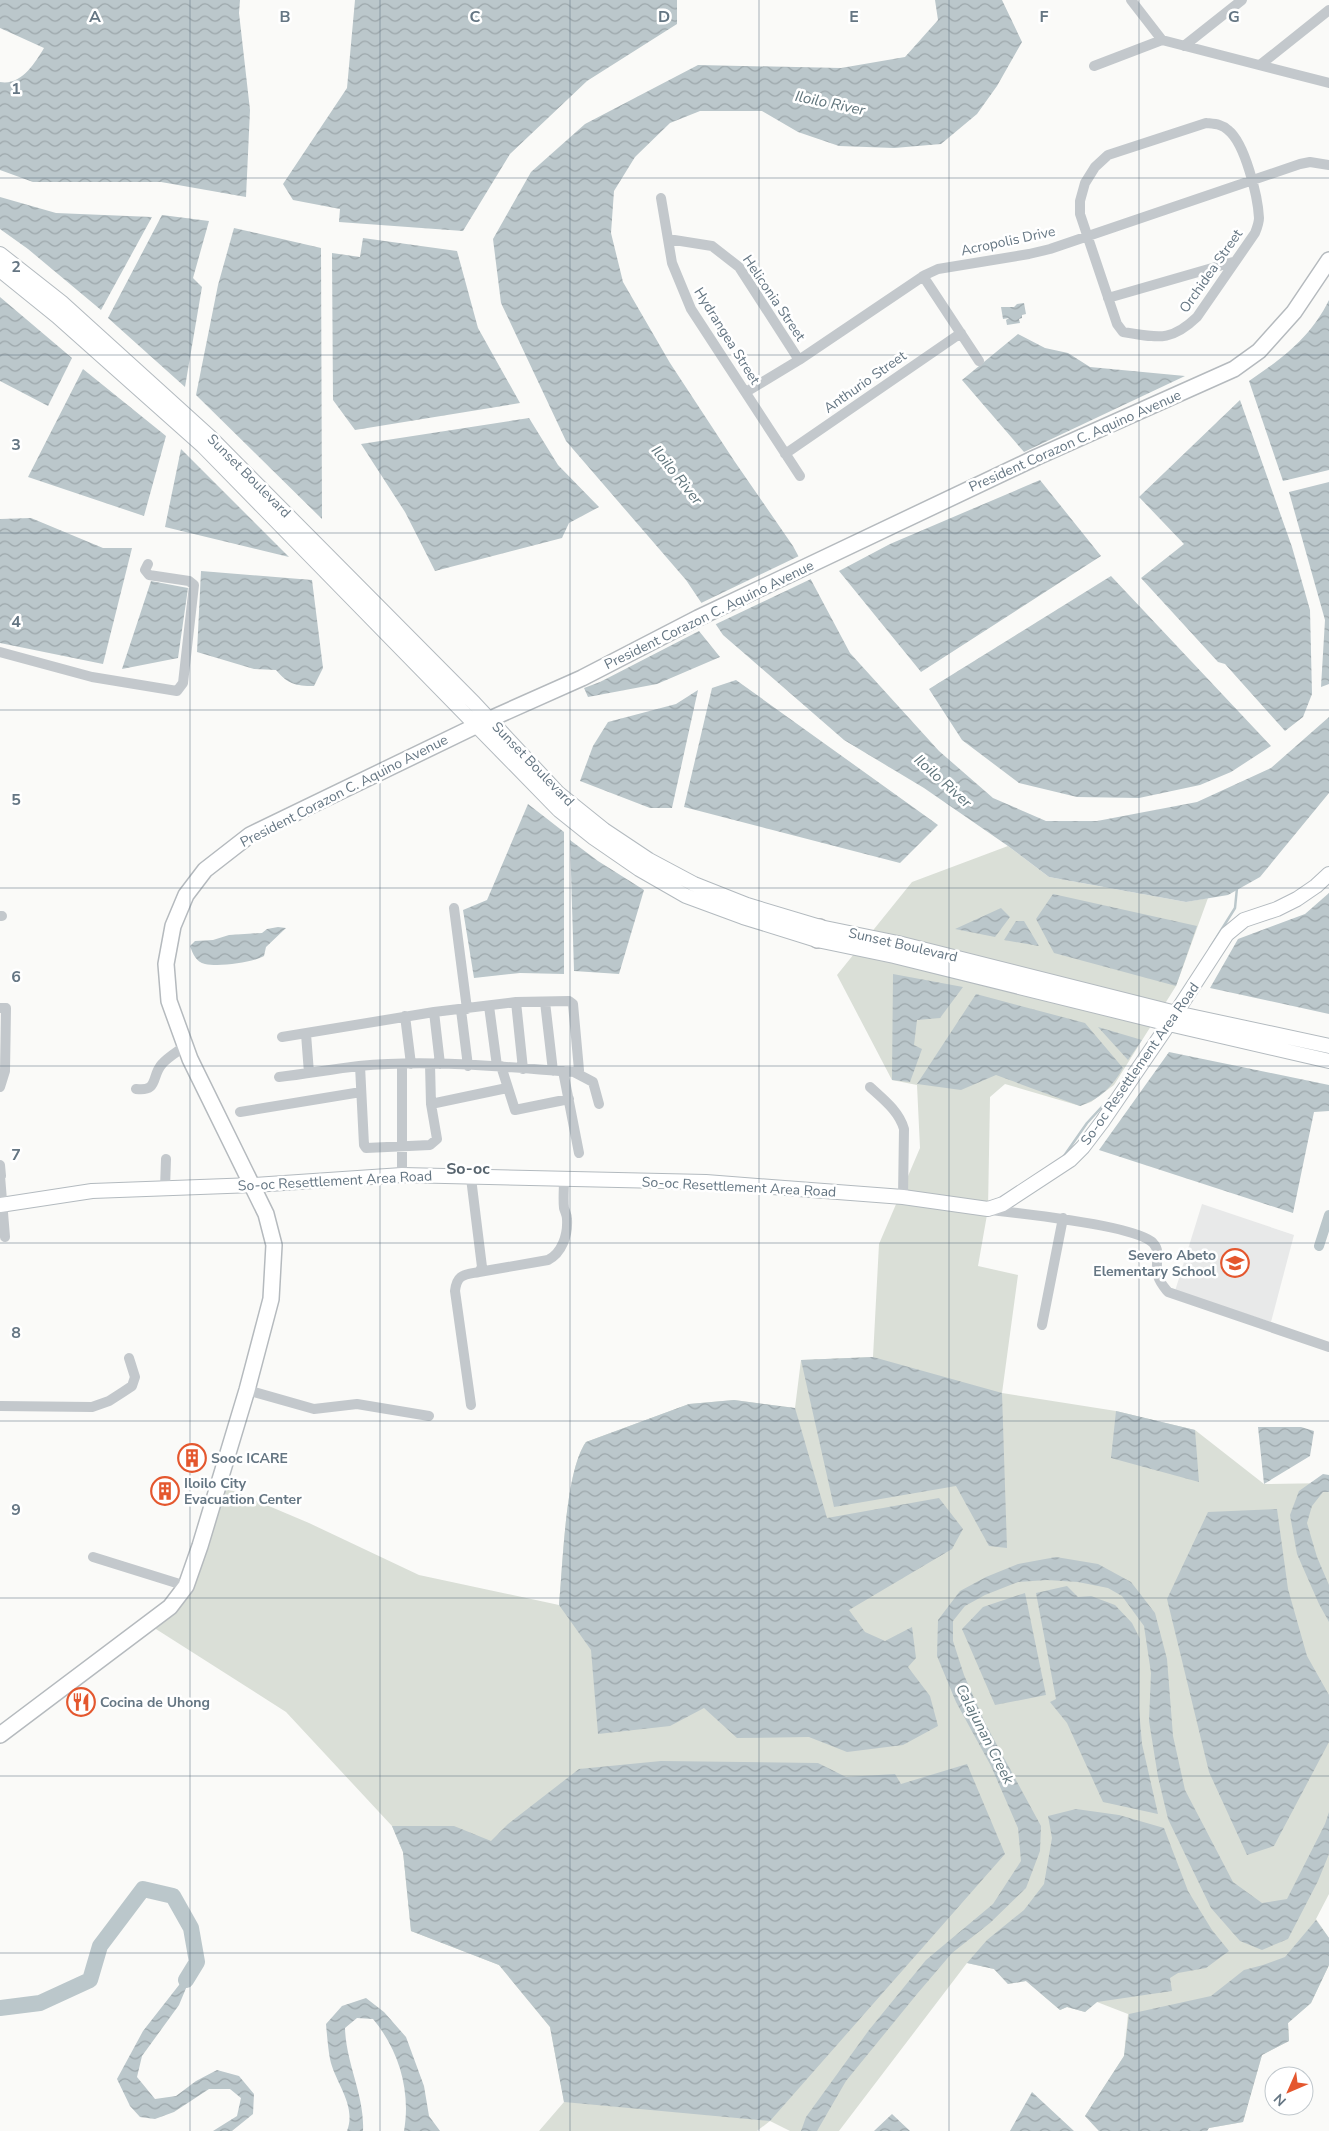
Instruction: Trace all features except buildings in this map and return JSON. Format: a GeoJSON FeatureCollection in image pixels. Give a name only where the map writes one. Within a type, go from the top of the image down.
{"type":"FeatureCollection","features":[{"type":"Feature","properties":{"kind":"main road","name":"Sunset Boulevard"},"geometry":{"type":"LineString","coordinates":[[0,254],[61,302],[183,420]]}},
{"type":"Feature","properties":{"kind":"main road","name":"President Corazon C. Aquino Avenue"},"geometry":{"type":"LineString","coordinates":[[0,1735],[170,1607],[186,1586],[203,1537],[247,1390],[271,1299],[274,1245],[266,1214],[254,1185],[185,1046],[170,1001],[166,964],[173,926],[186,895],[205,870],[250,835],[484,722],[582,678],[698,618],[1037,457],[1234,369],[1259,350],[1294,312],[1329,260]]}},
{"type":"Feature","properties":{"kind":"main road","name":"Sunset Boulevard"},"geometry":{"type":"LineString","coordinates":[[0,270],[183,420],[218,444],[484,722],[558,793],[604,830],[650,860],[694,884],[818,934],[894,956],[1172,1018],[1329,1046]]}},
{"type":"Feature","properties":{"kind":"main road","name":"So-oc Resettlement Area Road"},"geometry":{"type":"LineString","coordinates":[[1,1205],[92,1191],[254,1185],[402,1175],[706,1182],[903,1198],[988,1210],[1003,1204],[1070,1160],[1102,1122],[1227,934],[1244,920],[1277,909],[1297,899],[1329,874]]}},
{"type":"Feature","properties":{"kind":"main road","name":"Sunset Boulevard"},"geometry":{"type":"LineString","coordinates":[[1172,1018],[1329,1061]]}},
{"type":"Feature","properties":{"kind":"street"},"geometry":{"type":"LineString","coordinates":[[1184,46],[1242,0]]}},
{"type":"Feature","properties":{"kind":"street"},"geometry":{"type":"LineString","coordinates":[[1135,1],[1162,40]]}},
{"type":"Feature","properties":{"kind":"street"},"geometry":{"type":"LineString","coordinates":[[1260,65],[1329,10]]}},
{"type":"Feature","properties":{"kind":"street"},"geometry":{"type":"LineString","coordinates":[[1094,66],[1162,40],[1329,83]]}},
{"type":"Feature","properties":{"kind":"street","name":"Orchidea Street"},"geometry":{"type":"LineString","coordinates":[[1206,123],[1219,124],[1230,130],[1239,144],[1252,180],[1259,220],[1241,255],[1233,262],[1197,317],[1178,333],[1160,338],[1122,332],[1117,324],[1080,214],[1080,201],[1085,183],[1095,167],[1108,155],[1206,123]]}},
{"type":"Feature","properties":{"kind":"street","name":"Acropolis Drive"},"geometry":{"type":"LineString","coordinates":[[746,392],[798,360],[923,276],[938,269],[1029,254],[1300,164],[1310,162],[1329,165]]}},
{"type":"Feature","properties":{"kind":"street","name":"Hydrangea Street"},"geometry":{"type":"LineString","coordinates":[[661,198],[672,263],[691,309],[800,476]]}},
{"type":"Feature","properties":{"kind":"street","name":"Heliconia Street"},"geometry":{"type":"LineString","coordinates":[[668,239],[712,246],[740,267],[798,360]]}},
{"type":"Feature","properties":{"kind":"street"},"geometry":{"type":"LineString","coordinates":[[1108,298],[1233,262]]}},
{"type":"Feature","properties":{"kind":"street"},"geometry":{"type":"LineString","coordinates":[[923,276],[979,361]]}},
{"type":"Feature","properties":{"kind":"street","name":"Anthurio Street"},"geometry":{"type":"LineString","coordinates":[[785,454],[961,333]]}},
{"type":"Feature","properties":{"kind":"street"},"geometry":{"type":"LineString","coordinates":[[0,652],[92,677],[177,690],[183,683],[194,585],[189,581],[149,575],[145,570],[148,564]]}},
{"type":"Feature","properties":{"kind":"street"},"geometry":{"type":"LineString","coordinates":[[454,908],[468,1066]]}},
{"type":"Feature","properties":{"kind":"street"},"geometry":{"type":"LineString","coordinates":[[282,1037],[434,1012],[516,1002],[569,1001],[572,1004],[579,1070],[574,1072]]}},
{"type":"Feature","properties":{"kind":"street"},"geometry":{"type":"LineString","coordinates":[[516,1002],[523,1069]]}},
{"type":"Feature","properties":{"kind":"street"},"geometry":{"type":"LineString","coordinates":[[545,1002],[558,1071],[568,1099],[579,1153]]}},
{"type":"Feature","properties":{"kind":"street"},"geometry":{"type":"LineString","coordinates":[[489,1006],[499,1066],[514,1108],[517,1110],[568,1099]]}},
{"type":"Feature","properties":{"kind":"street"},"geometry":{"type":"LineString","coordinates":[[0,1008],[6,1008],[4,1071],[3,1083],[0,1086]]}},
{"type":"Feature","properties":{"kind":"street"},"geometry":{"type":"LineString","coordinates":[[360,1066],[365,1147],[430,1145],[435,1142],[432,1104],[435,1064],[434,1012]]}},
{"type":"Feature","properties":{"kind":"street"},"geometry":{"type":"LineString","coordinates":[[402,1175],[401,1147],[406,1064],[405,1016]]}},
{"type":"Feature","properties":{"kind":"street"},"geometry":{"type":"LineString","coordinates":[[306,1034],[310,1073]]}},
{"type":"Feature","properties":{"kind":"street"},"geometry":{"type":"LineString","coordinates":[[136,1089],[144,1090],[151,1086],[155,1082],[160,1066],[185,1046]]}},
{"type":"Feature","properties":{"kind":"street"},"geometry":{"type":"LineString","coordinates":[[279,1077],[360,1066],[406,1064],[499,1066],[574,1072],[592,1082],[599,1104]]}},
{"type":"Feature","properties":{"kind":"street"},"geometry":{"type":"LineString","coordinates":[[870,1087],[899,1116],[904,1129],[903,1198]]}},
{"type":"Feature","properties":{"kind":"street"},"geometry":{"type":"LineString","coordinates":[[432,1104],[507,1088]]}},
{"type":"Feature","properties":{"kind":"street"},"geometry":{"type":"LineString","coordinates":[[240,1112],[362,1092]]}},
{"type":"Feature","properties":{"kind":"street"},"geometry":{"type":"LineString","coordinates":[[165,1188],[166,1159]]}},
{"type":"Feature","properties":{"kind":"street"},"geometry":{"type":"LineString","coordinates":[[0,1172],[1,1205],[5,1237]]}},
{"type":"Feature","properties":{"kind":"street"},"geometry":{"type":"LineString","coordinates":[[471,1178],[482,1267],[479,1272]]}},
{"type":"Feature","properties":{"kind":"street"},"geometry":{"type":"LineString","coordinates":[[471,1405],[455,1292],[456,1282],[462,1276],[548,1260],[553,1257],[562,1247],[566,1235],[568,1218],[564,1209],[564,1180]]}},
{"type":"Feature","properties":{"kind":"street"},"geometry":{"type":"LineString","coordinates":[[988,1210],[1063,1218],[1134,1234],[1153,1242],[1158,1250],[1157,1275],[1161,1284],[1168,1292],[1329,1347]]}},
{"type":"Feature","properties":{"kind":"street"},"geometry":{"type":"LineString","coordinates":[[1042,1325],[1063,1218]]}},
{"type":"Feature","properties":{"kind":"street"},"geometry":{"type":"LineString","coordinates":[[0,1406],[92,1407],[102,1404],[132,1386],[136,1378],[129,1358]]}},
{"type":"Feature","properties":{"kind":"street"},"geometry":{"type":"LineString","coordinates":[[247,1390],[314,1408],[357,1404],[429,1416]]}},
{"type":"Feature","properties":{"kind":"street"},"geometry":{"type":"LineString","coordinates":[[94,1557],[186,1586]]}},
{"type":"Feature","properties":{"kind":"shaded area"},"geometry":{"type":"Polygon","coordinates":[[[1008,846],[1049,877],[1186,902],[1208,898],[1176,986],[1114,1085],[1091,1102],[1080,1106],[1005,1084],[990,1097],[988,1209],[978,1266],[1018,1275],[1002,1393],[1116,1411],[1195,1430],[1264,1484],[1329,1483],[1329,1894],[1316,1919],[1329,1938],[1329,1965],[1311,2003],[1288,2023],[1289,2041],[1262,2055],[1243,2122],[1209,2128],[1207,2131],[1099,2131],[1085,2116],[1124,2056],[1128,2014],[1097,2002],[1085,2012],[1067,2007],[1060,2010],[1026,1981],[1008,1984],[994,1969],[967,1963],[839,2131],[790,2131],[770,2121],[757,2131],[539,2131],[564,2102],[550,2027],[499,1965],[411,1931],[403,1852],[392,1826],[286,1712],[148,1624],[170,1607],[219,1485],[309,1523],[419,1575],[559,1605],[569,1496],[573,1474],[586,1442],[689,1404],[734,1400],[795,1408],[801,1360],[873,1357],[879,1244],[920,1148],[917,1085],[892,1080],[837,975],[912,882],[1008,846]]]}},
{"type":"Feature","properties":{"kind":"shaded area","name":"Severo Abeto Elementary School"},"geometry":{"type":"Polygon","coordinates":[[[1202,1204],[1294,1235],[1271,1322],[1175,1291],[1202,1204]]]}},
{"type":"Feature","properties":{"kind":"water"},"geometry":{"type":"Polygon","coordinates":[[[0,0],[240,0],[239,13],[250,110],[246,197],[161,182],[33,182],[0,170],[0,82],[8,82],[21,77],[32,66],[44,48],[0,28],[0,0]]]}},
{"type":"Feature","properties":{"kind":"water"},"geometry":{"type":"Polygon","coordinates":[[[355,0],[677,0],[677,24],[587,81],[510,154],[463,231],[339,222],[340,209],[293,200],[283,184],[347,88],[355,0]]]}},
{"type":"Feature","properties":{"kind":"water","name":"Iloilo River"},"geometry":{"type":"Polygon","coordinates":[[[935,0],[1002,0],[1022,42],[997,86],[977,114],[941,144],[894,148],[839,146],[798,132],[762,111],[700,111],[670,123],[635,157],[614,191],[611,233],[623,282],[670,363],[793,546],[850,653],[939,751],[993,798],[1046,821],[1097,821],[1197,802],[1271,768],[1329,717],[1329,793],[1260,877],[1228,895],[1186,902],[1049,877],[924,788],[844,740],[723,635],[686,580],[566,441],[501,303],[493,239],[531,172],[585,124],[698,65],[841,68],[905,57],[938,20],[935,0]]]}},
{"type":"Feature","properties":{"kind":"water"},"geometry":{"type":"Polygon","coordinates":[[[0,197],[56,213],[152,217],[101,310],[28,249],[0,229],[0,197]]]}},
{"type":"Feature","properties":{"kind":"water"},"geometry":{"type":"Polygon","coordinates":[[[162,215],[209,221],[193,278],[202,287],[185,387],[108,318],[162,215]]]}},
{"type":"Feature","properties":{"kind":"water"},"geometry":{"type":"Polygon","coordinates":[[[234,228],[321,248],[322,519],[196,395],[218,285],[234,228]]]}},
{"type":"Feature","properties":{"kind":"water"},"geometry":{"type":"Polygon","coordinates":[[[363,238],[457,251],[478,328],[520,403],[355,430],[333,400],[332,253],[360,257],[363,238]]]}},
{"type":"Feature","properties":{"kind":"water"},"geometry":{"type":"Polygon","coordinates":[[[0,297],[72,358],[48,406],[0,381],[0,297]]]}},
{"type":"Feature","properties":{"kind":"water"},"geometry":{"type":"Polygon","coordinates":[[[1329,300],[1329,470],[1283,481],[1249,381],[1285,355],[1305,336],[1329,300]]]}},
{"type":"Feature","properties":{"kind":"water"},"geometry":{"type":"Polygon","coordinates":[[[1024,303],[1026,314],[1022,315],[1022,318],[1019,319],[1020,323],[1007,325],[1006,320],[1009,318],[1003,319],[1001,307],[1014,307],[1017,304],[1024,303]]]}},
{"type":"Feature","properties":{"kind":"water"},"geometry":{"type":"Polygon","coordinates":[[[1018,334],[1045,348],[1068,353],[1090,367],[1185,376],[1024,452],[962,380],[1018,334]]]}},
{"type":"Feature","properties":{"kind":"water"},"geometry":{"type":"Polygon","coordinates":[[[83,369],[166,436],[144,516],[28,477],[83,369]]]}},
{"type":"Feature","properties":{"kind":"water"},"geometry":{"type":"Polygon","coordinates":[[[1240,400],[1292,547],[1310,610],[1312,694],[1303,717],[1285,731],[1225,664],[1218,662],[1141,578],[1184,544],[1139,497],[1240,400]]]}},
{"type":"Feature","properties":{"kind":"water"},"geometry":{"type":"Polygon","coordinates":[[[529,418],[558,465],[599,507],[569,523],[562,538],[435,571],[405,512],[361,444],[529,418]]]}},
{"type":"Feature","properties":{"kind":"water"},"geometry":{"type":"Polygon","coordinates":[[[181,449],[289,557],[165,527],[181,449]]]}},
{"type":"Feature","properties":{"kind":"water"},"geometry":{"type":"Polygon","coordinates":[[[1040,480],[1101,556],[921,672],[839,571],[890,544],[1040,480]]]}},
{"type":"Feature","properties":{"kind":"water"},"geometry":{"type":"Polygon","coordinates":[[[1329,482],[1329,684],[1321,687],[1325,620],[1289,492],[1329,482]]]}},
{"type":"Feature","properties":{"kind":"water"},"geometry":{"type":"Polygon","coordinates":[[[31,518],[103,548],[132,548],[103,664],[0,643],[0,519],[31,518]]]}},
{"type":"Feature","properties":{"kind":"water"},"geometry":{"type":"Polygon","coordinates":[[[201,571],[312,580],[323,668],[314,686],[292,683],[276,670],[254,669],[197,652],[201,571]]]}},
{"type":"Feature","properties":{"kind":"water"},"geometry":{"type":"Polygon","coordinates":[[[1111,576],[1271,746],[1231,772],[1200,785],[1139,798],[1077,797],[1019,783],[962,740],[929,689],[1111,576]]]}},
{"type":"Feature","properties":{"kind":"water"},"geometry":{"type":"Polygon","coordinates":[[[151,581],[188,588],[178,658],[122,669],[151,581]]]}},
{"type":"Feature","properties":{"kind":"water"},"geometry":{"type":"Polygon","coordinates":[[[699,631],[720,657],[657,684],[588,697],[584,688],[600,682],[699,631]]]}},
{"type":"Feature","properties":{"kind":"water"},"geometry":{"type":"Polygon","coordinates":[[[736,680],[938,825],[900,863],[684,807],[712,688],[736,680]]]}},
{"type":"Feature","properties":{"kind":"water"},"geometry":{"type":"Polygon","coordinates":[[[698,690],[672,808],[650,808],[580,781],[593,746],[608,722],[676,704],[698,690]]]}},
{"type":"Feature","properties":{"kind":"water"},"geometry":{"type":"Polygon","coordinates":[[[528,804],[564,832],[564,974],[520,973],[474,978],[463,910],[487,900],[528,804]]]}},
{"type":"Feature","properties":{"kind":"water"},"geometry":{"type":"Polygon","coordinates":[[[570,840],[598,861],[644,890],[619,974],[574,971],[570,840]]]}},
{"type":"Feature","properties":{"kind":"water"},"geometry":{"type":"Polygon","coordinates":[[[1329,893],[1329,1014],[1210,988],[1238,939],[1305,914],[1329,893]]]}},
{"type":"Feature","properties":{"kind":"water"},"geometry":{"type":"Polygon","coordinates":[[[1053,894],[1197,926],[1176,986],[1054,953],[1036,919],[1053,894]]]}},
{"type":"Feature","properties":{"kind":"water"},"geometry":{"type":"Polygon","coordinates":[[[1001,908],[1010,917],[995,937],[955,929],[1001,908]]]}},
{"type":"Feature","properties":{"kind":"water"},"geometry":{"type":"Polygon","coordinates":[[[1016,921],[1024,921],[1039,946],[1004,940],[1016,921]]]}},
{"type":"Feature","properties":{"kind":"water"},"geometry":{"type":"Polygon","coordinates":[[[286,928],[266,947],[264,956],[235,964],[218,965],[202,963],[197,960],[190,946],[195,941],[213,940],[229,935],[262,933],[267,929],[286,928]]]}},
{"type":"Feature","properties":{"kind":"water"},"geometry":{"type":"Polygon","coordinates":[[[893,974],[963,987],[940,1018],[917,1020],[914,1045],[922,1049],[910,1082],[892,1080],[893,974]]]}},
{"type":"Feature","properties":{"kind":"water"},"geometry":{"type":"Polygon","coordinates":[[[976,994],[1085,1023],[1123,1068],[1115,1081],[1105,1091],[1094,1100],[1080,1106],[996,1075],[961,1090],[917,1084],[976,994]]]}},
{"type":"Feature","properties":{"kind":"water"},"geometry":{"type":"Polygon","coordinates":[[[1098,1027],[1142,1040],[1128,1060],[1098,1027]]]}},
{"type":"Feature","properties":{"kind":"water"},"geometry":{"type":"Polygon","coordinates":[[[1169,1052],[1329,1085],[1329,1111],[1314,1112],[1293,1213],[1099,1150],[1169,1052]]]}},
{"type":"Feature","properties":{"kind":"water"},"geometry":{"type":"Polygon","coordinates":[[[873,1357],[1002,1393],[1007,1548],[989,1546],[956,1486],[834,1507],[801,1360],[873,1357]]]}},
{"type":"Feature","properties":{"kind":"water"},"geometry":{"type":"Polygon","coordinates":[[[734,1400],[795,1408],[827,1518],[939,1498],[963,1529],[952,1549],[849,1610],[865,1632],[885,1641],[912,1627],[916,1658],[908,1667],[930,1696],[938,1726],[903,1745],[847,1752],[809,1737],[737,1738],[704,1708],[670,1726],[598,1734],[591,1650],[559,1605],[569,1496],[579,1456],[586,1442],[689,1404],[734,1400]]]}},
{"type":"Feature","properties":{"kind":"water"},"geometry":{"type":"Polygon","coordinates":[[[1116,1411],[1195,1430],[1199,1482],[1111,1458],[1116,1411]]]}},
{"type":"Feature","properties":{"kind":"water"},"geometry":{"type":"Polygon","coordinates":[[[1258,1427],[1301,1427],[1314,1431],[1310,1456],[1264,1484],[1258,1427]]]}},
{"type":"Feature","properties":{"kind":"water"},"geometry":{"type":"Polygon","coordinates":[[[1323,1474],[1329,1475],[1329,1492],[1323,1492],[1312,1506],[1307,1523],[1317,1557],[1329,1585],[1329,1622],[1297,1554],[1290,1515],[1299,1491],[1323,1474]]]}},
{"type":"Feature","properties":{"kind":"water"},"geometry":{"type":"Polygon","coordinates":[[[1277,1509],[1288,1589],[1307,1656],[1329,1695],[1329,1742],[1274,1846],[1247,1855],[1209,1772],[1167,1599],[1208,1512],[1277,1509]]]}},
{"type":"Feature","properties":{"kind":"water"},"geometry":{"type":"Polygon","coordinates":[[[1056,1557],[1098,1564],[1131,1582],[1155,1613],[1167,1659],[1173,1736],[1185,1790],[1233,1882],[1262,1903],[1287,1899],[1325,1824],[1329,1812],[1329,1854],[1318,1881],[1288,1939],[1262,1950],[1240,1941],[1211,1908],[1168,1819],[1158,1777],[1149,1721],[1151,1673],[1144,1626],[1122,1596],[1108,1588],[1078,1582],[1047,1580],[1018,1582],[985,1595],[965,1606],[953,1621],[953,1641],[964,1675],[985,1723],[1041,1826],[1040,1851],[1026,1888],[990,1923],[952,1953],[846,2081],[817,2131],[801,2131],[806,2117],[869,2030],[926,1960],[993,1904],[1021,1861],[1018,1828],[991,1766],[956,1702],[937,1656],[938,1620],[960,1591],[986,1577],[1018,1564],[1056,1557]]]}},
{"type":"Feature","properties":{"kind":"water"},"geometry":{"type":"Polygon","coordinates":[[[1067,1586],[1078,1597],[1091,1596],[1115,1605],[1132,1623],[1140,1639],[1139,1709],[1142,1744],[1158,1814],[1103,1802],[1067,1723],[1050,1702],[1056,1699],[1036,1593],[1067,1586]]]}},
{"type":"Feature","properties":{"kind":"water"},"geometry":{"type":"Polygon","coordinates":[[[1025,1593],[1046,1695],[995,1705],[962,1629],[983,1607],[1025,1593]]]}},
{"type":"Feature","properties":{"kind":"water"},"geometry":{"type":"Polygon","coordinates":[[[661,1761],[818,1763],[846,1777],[895,1774],[901,1784],[967,1764],[1005,1854],[770,2121],[564,2102],[550,2027],[499,1965],[411,1931],[403,1852],[392,1826],[454,1826],[491,1841],[508,1824],[579,1769],[661,1761]]]}},
{"type":"Feature","properties":{"kind":"water"},"geometry":{"type":"Polygon","coordinates":[[[1076,1809],[1119,1815],[1164,1828],[1188,1891],[1212,1930],[1229,1951],[1206,1968],[1178,1973],[1170,1978],[1172,1991],[1097,2002],[1085,2012],[1067,2007],[1060,2010],[1026,1981],[1008,1984],[994,1969],[967,1963],[987,1940],[1024,1910],[1044,1884],[1052,1838],[1048,1816],[1076,1809]]]}},
{"type":"Feature","properties":{"kind":"water"},"geometry":{"type":"Polygon","coordinates":[[[1316,1920],[1329,1938],[1329,1965],[1311,2003],[1288,2023],[1289,2041],[1262,2055],[1243,2122],[1209,2128],[1207,2131],[1099,2131],[1085,2116],[1124,2056],[1129,2014],[1211,1996],[1244,1970],[1285,1957],[1316,1920]]]}},
{"type":"Feature","properties":{"kind":"water"},"geometry":{"type":"Polygon","coordinates":[[[197,1962],[179,2005],[142,2056],[137,2077],[155,2099],[176,2096],[196,2081],[217,2070],[239,2076],[254,2094],[253,2114],[232,2131],[213,2131],[237,2116],[241,2098],[230,2089],[209,2089],[174,2112],[155,2119],[140,2117],[130,2106],[117,2079],[143,2031],[197,1962]]]}},
{"type":"Feature","properties":{"kind":"water"},"geometry":{"type":"Polygon","coordinates":[[[366,1998],[384,2012],[406,2037],[424,2086],[429,2116],[440,2131],[404,2131],[406,2101],[401,2072],[396,2058],[390,2044],[373,2019],[357,2018],[345,2028],[346,2041],[361,2105],[363,2131],[347,2131],[349,2112],[330,2059],[326,2024],[342,2006],[366,1998]]]}},
{"type":"Feature","properties":{"kind":"water"},"geometry":{"type":"Polygon","coordinates":[[[1032,2092],[1074,2131],[1010,2131],[1032,2092]]]}},
{"type":"Feature","properties":{"kind":"water"},"geometry":{"type":"Polygon","coordinates":[[[892,2114],[910,2131],[874,2131],[892,2114]]]}},
{"type":"Feature","properties":{"kind":"pier"},"geometry":{"type":"Polygon","coordinates":[[[801,555],[813,578],[714,625],[699,604],[801,555]]]}},
{"type":"Feature","properties":{"kind":"waterway"},"geometry":{"type":"LineString","coordinates":[[1210,948],[1235,908],[1237,888]]}},
{"type":"Feature","properties":{"kind":"waterway"},"geometry":{"type":"LineString","coordinates":[[1064,1156],[1087,1123],[1110,1098]]}},
{"type":"Feature","properties":{"kind":"waterway"},"geometry":{"type":"LineString","coordinates":[[1319,1246],[1329,1215]]}},
{"type":"Feature","properties":{"kind":"waterway","name":"Calajunan Creek"},"geometry":{"type":"LineString","coordinates":[[0,2008],[40,2003],[90,1980],[100,1946],[143,1889],[173,1896],[191,1928],[197,1962],[186,1980]]}},
{"type":"Feature","properties":{"kind":"place","name":"Severo Abeto Elementary School"},"geometry":{"type":"Point","coordinates":[1235,1263]}},
{"type":"Feature","properties":{"kind":"place","name":"Sooc ICARE"},"geometry":{"type":"Point","coordinates":[192,1458]}},
{"type":"Feature","properties":{"kind":"place","name":"Iloilo City Evacuation Center"},"geometry":{"type":"Point","coordinates":[165,1491]}},
{"type":"Feature","properties":{"kind":"place","name":"Cocina de Uhong"},"geometry":{"type":"Point","coordinates":[81,1702]}},
{"type":"Feature","properties":{"kind":"district","name":"So-oc"},"geometry":{"type":"Point","coordinates":[468,1169]}}]}
